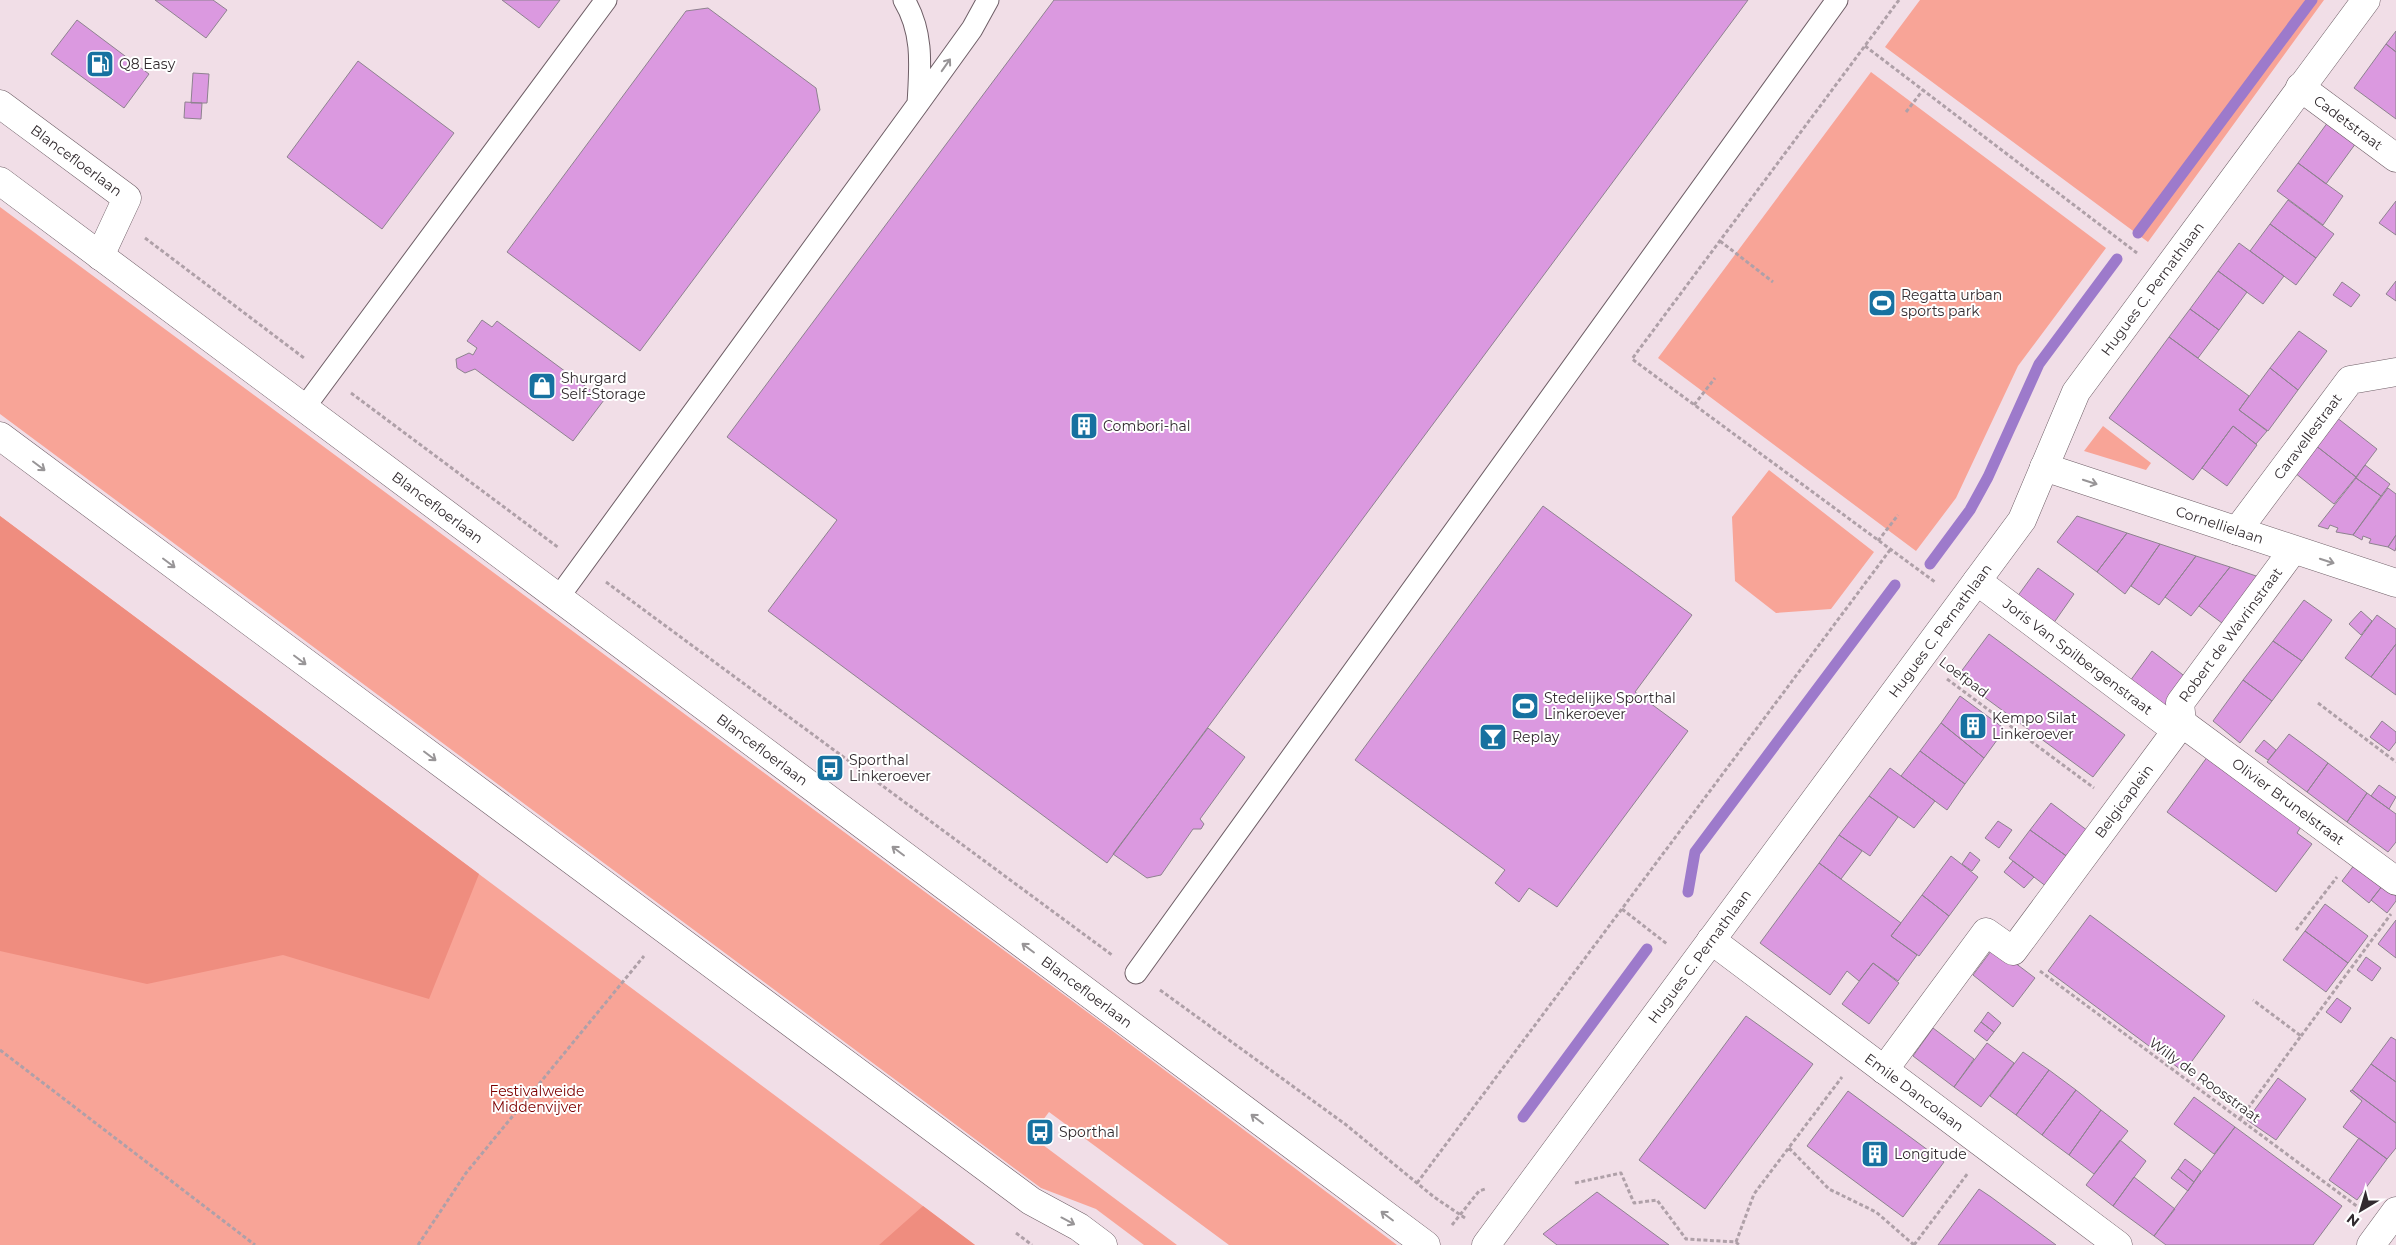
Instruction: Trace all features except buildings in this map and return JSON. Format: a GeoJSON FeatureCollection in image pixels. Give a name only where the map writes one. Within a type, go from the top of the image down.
{"type":"FeatureCollection","features":[{"type":"Feature","properties":{"kind":"street","name":"Hugues C. Pernathlaan"},"geometry":{"type":"LineString","coordinates":[[1489,1240],[2022,520],[2076,392],[2366,0]]}},
{"type":"Feature","properties":{"kind":"street","name":"Cadetstraat"},"geometry":{"type":"LineString","coordinates":[[2300,87],[2396,158]]}},
{"type":"Feature","properties":{"kind":"street","name":"Blancefloerlaan"},"geometry":{"type":"LineString","coordinates":[[0,104],[127,198],[100,256]]}},
{"type":"Feature","properties":{"kind":"street","name":"Blancefloerlaan"},"geometry":{"type":"LineString","coordinates":[[0,181],[1426,1245]]}},
{"type":"Feature","properties":{"kind":"street","name":"Caravellestraat"},"geometry":{"type":"LineString","coordinates":[[2237,531],[2350,380],[2396,372]]}},
{"type":"Feature","properties":{"kind":"street"},"geometry":{"type":"LineString","coordinates":[[0,436],[1031,1201],[1079,1227],[1103,1245]]}},
{"type":"Feature","properties":{"kind":"street","name":"Cornellielaan"},"geometry":{"type":"LineString","coordinates":[[2044,467],[2396,583]]}},
{"type":"Feature","properties":{"kind":"street","name":"Robert de Wavrinstraat"},"geometry":{"type":"LineString","coordinates":[[2182,723],[2180,703],[2293,550]]}},
{"type":"Feature","properties":{"kind":"street","name":"Joris Van Spilbergenstraat"},"geometry":{"type":"LineString","coordinates":[[1969,591],[2166,722],[2182,723]]}},
{"type":"Feature","properties":{"kind":"street","name":"Olivier Brunelstraat"},"geometry":{"type":"LineString","coordinates":[[2182,723],[2396,881]]}},
{"type":"Feature","properties":{"kind":"street","name":"Belgicaplein"},"geometry":{"type":"LineString","coordinates":[[2013,951],[2182,723]]}},
{"type":"Feature","properties":{"kind":"street"},"geometry":{"type":"LineString","coordinates":[[1884,1070],[1986,932],[2013,951]]}},
{"type":"Feature","properties":{"kind":"street","name":"Emile Dancolaan"},"geometry":{"type":"LineString","coordinates":[[1711,940],[2118,1245]]}},
{"type":"Feature","properties":{"kind":"lane"},"geometry":{"type":"LineString","coordinates":[[304,408],[606,0]]}},
{"type":"Feature","properties":{"kind":"lane"},"geometry":{"type":"LineString","coordinates":[[904,0],[909,9],[920,48],[918,104]]}},
{"type":"Feature","properties":{"kind":"lane"},"geometry":{"type":"LineString","coordinates":[[558,598],[972,29],[988,0]]}},
{"type":"Feature","properties":{"kind":"lane"},"geometry":{"type":"LineString","coordinates":[[1136,973],[1837,0]]}},
{"type":"Feature","properties":{"kind":"path"},"geometry":{"type":"LineString","coordinates":[[1900,0],[1632,359],[1890,550],[1969,591]]}},
{"type":"Feature","properties":{"kind":"path"},"geometry":{"type":"LineString","coordinates":[[1865,46],[2163,272]]}},
{"type":"Feature","properties":{"kind":"path"},"geometry":{"type":"LineString","coordinates":[[1906,112],[1923,90]]}},
{"type":"Feature","properties":{"kind":"path"},"geometry":{"type":"LineString","coordinates":[[118,218],[582,565],[1344,1124],[1489,1240]]}},
{"type":"Feature","properties":{"kind":"path"},"geometry":{"type":"LineString","coordinates":[[1720,241],[1773,282]]}},
{"type":"Feature","properties":{"kind":"path"},"geometry":{"type":"LineString","coordinates":[[1694,405],[1715,378]]}},
{"type":"Feature","properties":{"kind":"path"},"geometry":{"type":"LineString","coordinates":[[1878,541],[1898,515]]}},
{"type":"Feature","properties":{"kind":"path"},"geometry":{"type":"LineString","coordinates":[[1417,1183],[1890,550]]}},
{"type":"Feature","properties":{"kind":"path","name":"Loefpad"},"geometry":{"type":"LineString","coordinates":[[1919,658],[2099,792]]}},
{"type":"Feature","properties":{"kind":"path"},"geometry":{"type":"LineString","coordinates":[[2318,703],[2396,762]]}},
{"type":"Feature","properties":{"kind":"path"},"geometry":{"type":"LineString","coordinates":[[2296,930],[2356,851]]}},
{"type":"Feature","properties":{"kind":"path"},"geometry":{"type":"LineString","coordinates":[[2240,1119],[2396,907]]}},
{"type":"Feature","properties":{"kind":"path"},"geometry":{"type":"LineString","coordinates":[[1622,909],[1693,965]]}},
{"type":"Feature","properties":{"kind":"path"},"geometry":{"type":"LineString","coordinates":[[418,1245],[466,1173],[666,931]]}},
{"type":"Feature","properties":{"kind":"path","name":"Willy de Roosstraat"},"geometry":{"type":"LineString","coordinates":[[2013,951],[2384,1228]]}},
{"type":"Feature","properties":{"kind":"path"},"geometry":{"type":"LineString","coordinates":[[2253,1000],[2301,1036]]}},
{"type":"Feature","properties":{"kind":"path"},"geometry":{"type":"LineString","coordinates":[[0,1050],[255,1245]]}},
{"type":"Feature","properties":{"kind":"path"},"geometry":{"type":"LineString","coordinates":[[1736,1242],[1754,1194],[1860,1052]]}},
{"type":"Feature","properties":{"kind":"path"},"geometry":{"type":"LineString","coordinates":[[1789,1148],[1829,1188],[1876,1212],[1914,1245],[1987,1147]]}},
{"type":"Feature","properties":{"kind":"path"},"geometry":{"type":"LineString","coordinates":[[1568,1184],[1621,1173],[1634,1203],[1657,1200],[1686,1239],[1736,1242],[1739,1245]]}},
{"type":"Feature","properties":{"kind":"green space"},"geometry":{"type":"Polygon","coordinates":[[[1920,0],[2324,0],[2148,242],[1885,47],[1920,0]]]}},
{"type":"Feature","properties":{"kind":"green space","name":"Regatta urban sports park"},"geometry":{"type":"Polygon","coordinates":[[[1871,72],[2106,248],[2018,366],[1956,498],[1916,551],[1658,358],[1871,72]]]}},
{"type":"Feature","properties":{"kind":"green space"},"geometry":{"type":"Polygon","coordinates":[[[0,207],[1106,1026],[1397,1245],[1229,1245],[1049,1112],[1031,1136],[1177,1245],[1144,1245],[1096,1209],[1041,1188],[0,414],[0,207]]]}},
{"type":"Feature","properties":{"kind":"green space"},"geometry":{"type":"Polygon","coordinates":[[[2103,426],[2151,463],[2146,470],[2084,451],[2103,426]]]}},
{"type":"Feature","properties":{"kind":"green space"},"geometry":{"type":"Polygon","coordinates":[[[1769,470],[1874,552],[1831,609],[1776,613],[1735,581],[1732,517],[1769,470]]]}},
{"type":"Feature","properties":{"kind":"green space","name":"Festivalweide Middenvijver"},"geometry":{"type":"Polygon","coordinates":[[[0,516],[923,1206],[975,1245],[0,1245],[0,516]]]}},
{"type":"Feature","properties":{"kind":"shaded area"},"geometry":{"type":"Polygon","coordinates":[[[0,516],[479,874],[429,999],[283,955],[147,984],[0,951],[0,516]]]}},
{"type":"Feature","properties":{"kind":"shaded area"},"geometry":{"type":"Polygon","coordinates":[[[923,1206],[975,1245],[879,1245],[923,1206]]]}},
{"type":"Feature","properties":{"kind":"waterway"},"geometry":{"type":"LineString","coordinates":[[2138,233],[2312,0]]}},
{"type":"Feature","properties":{"kind":"waterway"},"geometry":{"type":"LineString","coordinates":[[1930,564],[1970,510],[1988,477],[2039,364],[2117,259]]}},
{"type":"Feature","properties":{"kind":"waterway"},"geometry":{"type":"LineString","coordinates":[[1688,892],[1695,852],[1895,585]]}},
{"type":"Feature","properties":{"kind":"waterway"},"geometry":{"type":"LineString","coordinates":[[1523,1117],[1647,949]]}},
{"type":"Feature","properties":{"kind":"place","name":"Q8 Easy"},"geometry":{"type":"Point","coordinates":[100,64]}},
{"type":"Feature","properties":{"kind":"place","name":"Regatta urban sports park"},"geometry":{"type":"Point","coordinates":[1882,303]}},
{"type":"Feature","properties":{"kind":"place","name":"Shurgard Self-Storage"},"geometry":{"type":"Point","coordinates":[542,386]}},
{"type":"Feature","properties":{"kind":"place","name":"Combori-hal"},"geometry":{"type":"Point","coordinates":[1084,426]}},
{"type":"Feature","properties":{"kind":"place","name":"Stedelijke Sporthal Linkeroever"},"geometry":{"type":"Point","coordinates":[1525,706]}},
{"type":"Feature","properties":{"kind":"place","name":"Kempo Silat Linkeroever"},"geometry":{"type":"Point","coordinates":[1973,726]}},
{"type":"Feature","properties":{"kind":"place","name":"Replay"},"geometry":{"type":"Point","coordinates":[1493,737]}},
{"type":"Feature","properties":{"kind":"place","name":"Sporthal Linkeroever"},"geometry":{"type":"Point","coordinates":[830,768]}},
{"type":"Feature","properties":{"kind":"place","name":"Sporthal"},"geometry":{"type":"Point","coordinates":[1040,1132]}},
{"type":"Feature","properties":{"kind":"place","name":"Longitude"},"geometry":{"type":"Point","coordinates":[1875,1154]}}]}
